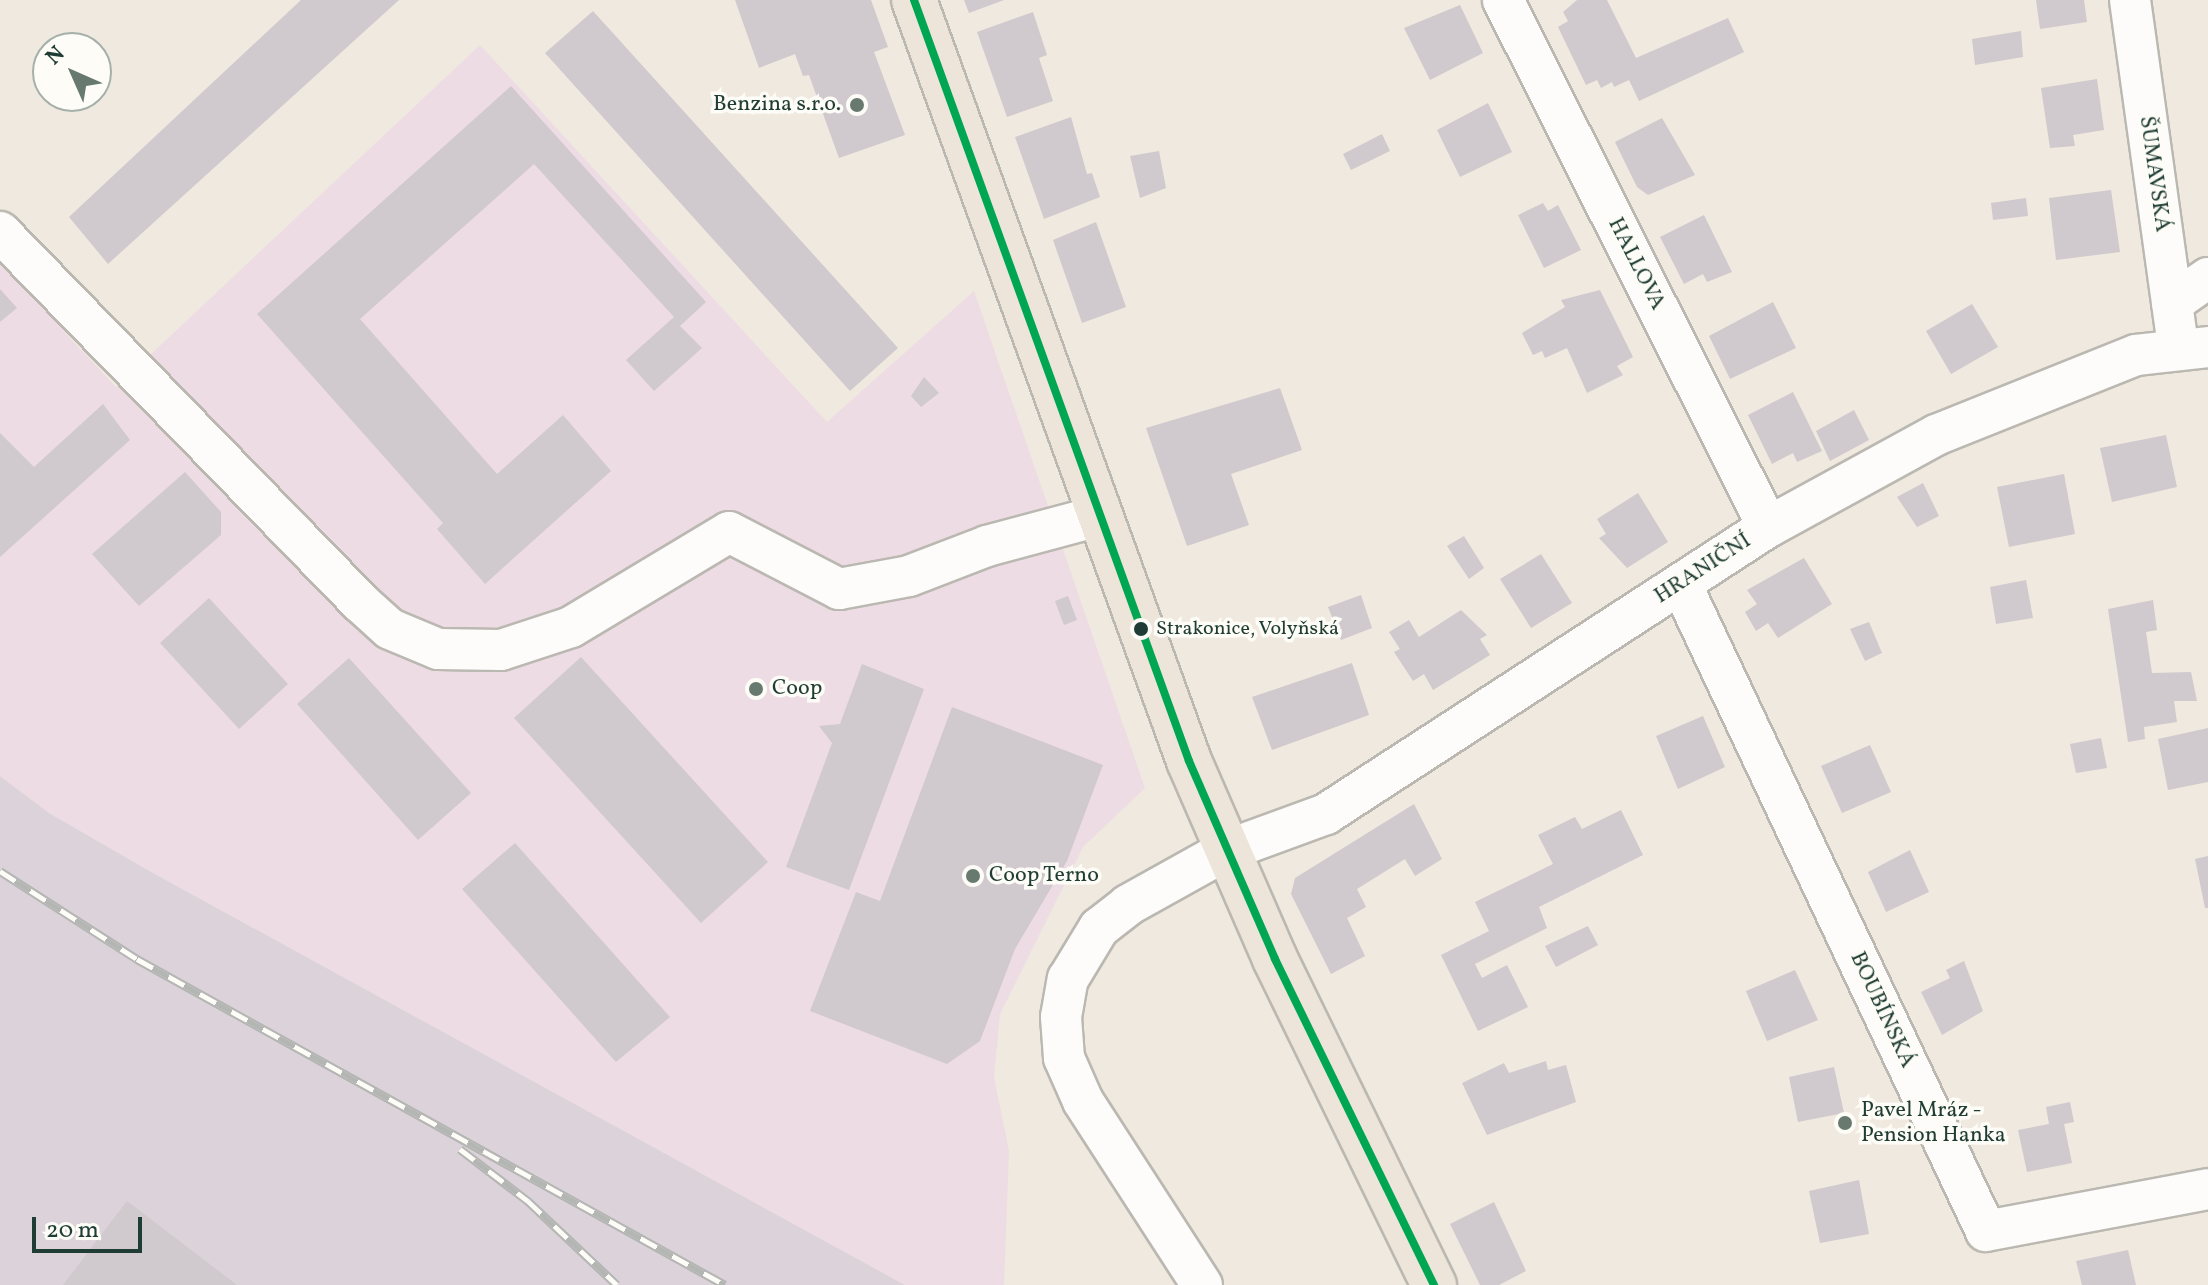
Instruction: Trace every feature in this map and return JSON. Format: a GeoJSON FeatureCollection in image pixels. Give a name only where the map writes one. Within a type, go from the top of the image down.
{"type":"FeatureCollection","features":[{"type":"Feature","properties":{"kind":"main road"},"geometry":{"type":"LineString","coordinates":[[914,0],[1099,516],[1225,851],[1434,1285]]}},
{"type":"Feature","properties":{"kind":"street","name":"HALLOVA"},"geometry":{"type":"LineString","coordinates":[[1503,0],[1768,527]]}},
{"type":"Feature","properties":{"kind":"street","name":"ŠUMAVSKÁ"},"geometry":{"type":"LineString","coordinates":[[2130,0],[2172,303],[2200,348]]}},
{"type":"Feature","properties":{"kind":"street"},"geometry":{"type":"LineString","coordinates":[[0,232],[360,602],[390,629],[438,649],[501,650],[571,627],[729,532],[839,589],[909,576],[987,546],[1099,516]]}},
{"type":"Feature","properties":{"kind":"street"},"geometry":{"type":"LineString","coordinates":[[2172,303],[2208,278]]}},
{"type":"Feature","properties":{"kind":"street","name":"HRANIČNÍ"},"geometry":{"type":"LineString","coordinates":[[1202,1285],[1083,1101],[1064,1058],[1061,1017],[1068,979],[1099,928],[1128,905],[1225,851],[1326,814],[1768,527],[1936,435],[2136,355],[2200,348]]}},
{"type":"Feature","properties":{"kind":"street","name":"BOUBÍNSKÁ"},"geometry":{"type":"LineString","coordinates":[[1681,584],[1986,1231],[2208,1189]]}},
{"type":"Feature","properties":{"kind":"shaded area"},"geometry":{"type":"Polygon","coordinates":[[[480,45],[827,422],[974,291],[1145,788],[1083,847],[1000,1014],[994,1077],[1009,1151],[1004,1285],[905,1285],[153,873],[49,813],[0,776],[0,263],[116,387],[480,45]]]}},
{"type":"Feature","properties":{"kind":"shaded area"},"geometry":{"type":"Polygon","coordinates":[[[0,776],[49,813],[153,873],[905,1285],[0,1285],[0,776]]]}},
{"type":"Feature","properties":{"kind":"building"},"geometry":{"type":"Polygon","coordinates":[[[301,0],[399,0],[108,264],[69,217],[301,0]]]}},
{"type":"Feature","properties":{"kind":"building"},"geometry":{"type":"Polygon","coordinates":[[[735,0],[871,0],[888,47],[874,52],[905,135],[839,158],[809,75],[803,76],[795,54],[759,68],[735,0]]]}},
{"type":"Feature","properties":{"kind":"building"},"geometry":{"type":"Polygon","coordinates":[[[964,0],[1004,0],[969,13],[964,0]]]}},
{"type":"Feature","properties":{"kind":"building"},"geometry":{"type":"Polygon","coordinates":[[[1577,0],[1607,0],[1636,58],[1728,18],[1744,52],[1639,101],[1629,80],[1614,87],[1612,82],[1601,88],[1597,80],[1586,85],[1558,27],[1568,21],[1563,12],[1577,0]]]}},
{"type":"Feature","properties":{"kind":"building"},"geometry":{"type":"Polygon","coordinates":[[[2036,0],[2084,0],[2087,22],[2040,29],[2036,0]]]}},
{"type":"Feature","properties":{"kind":"building"},"geometry":{"type":"Polygon","coordinates":[[[1460,5],[1483,53],[1430,80],[1404,28],[1460,5]]]}},
{"type":"Feature","properties":{"kind":"building"},"geometry":{"type":"Polygon","coordinates":[[[593,11],[898,348],[850,391],[545,53],[593,11]]]}},
{"type":"Feature","properties":{"kind":"building"},"geometry":{"type":"Polygon","coordinates":[[[1033,12],[1047,55],[1039,58],[1053,101],[1007,117],[977,32],[1033,12]]]}},
{"type":"Feature","properties":{"kind":"building"},"geometry":{"type":"Polygon","coordinates":[[[2021,31],[2023,57],[1975,65],[1972,39],[2021,31]]]}},
{"type":"Feature","properties":{"kind":"building"},"geometry":{"type":"Polygon","coordinates":[[[2097,79],[2104,130],[2073,135],[2075,146],[2050,148],[2041,88],[2097,79]]]}},
{"type":"Feature","properties":{"kind":"building"},"geometry":{"type":"Polygon","coordinates":[[[511,86],[706,302],[680,326],[702,348],[654,391],[626,360],[674,317],[534,164],[360,319],[497,474],[563,415],[611,471],[485,584],[437,529],[443,523],[257,314],[511,86]]]}},
{"type":"Feature","properties":{"kind":"building"},"geometry":{"type":"Polygon","coordinates":[[[1488,103],[1512,152],[1460,177],[1437,130],[1488,103]]]}},
{"type":"Feature","properties":{"kind":"building"},"geometry":{"type":"Polygon","coordinates":[[[1071,117],[1087,174],[1092,173],[1100,197],[1044,219],[1015,137],[1071,117]]]}},
{"type":"Feature","properties":{"kind":"building"},"geometry":{"type":"Polygon","coordinates":[[[1662,118],[1695,175],[1648,195],[1637,187],[1615,142],[1662,118]]]}},
{"type":"Feature","properties":{"kind":"building"},"geometry":{"type":"Polygon","coordinates":[[[1382,134],[1390,151],[1351,170],[1343,154],[1382,134]]]}},
{"type":"Feature","properties":{"kind":"building"},"geometry":{"type":"Polygon","coordinates":[[[1159,151],[1166,188],[1140,198],[1130,156],[1159,151]]]}},
{"type":"Feature","properties":{"kind":"building"},"geometry":{"type":"Polygon","coordinates":[[[2111,190],[2120,252],[2056,260],[2049,198],[2111,190]]]}},
{"type":"Feature","properties":{"kind":"building"},"geometry":{"type":"Polygon","coordinates":[[[2026,198],[2028,216],[1993,220],[1991,203],[2026,198]]]}},
{"type":"Feature","properties":{"kind":"building"},"geometry":{"type":"Polygon","coordinates":[[[1543,203],[1548,211],[1558,205],[1581,250],[1544,268],[1518,215],[1543,203]]]}},
{"type":"Feature","properties":{"kind":"building"},"geometry":{"type":"Polygon","coordinates":[[[1704,215],[1732,272],[1707,282],[1703,274],[1684,284],[1660,237],[1704,215]]]}},
{"type":"Feature","properties":{"kind":"building"},"geometry":{"type":"Polygon","coordinates":[[[1096,222],[1126,307],[1082,323],[1053,240],[1096,222]]]}},
{"type":"Feature","properties":{"kind":"building"},"geometry":{"type":"Polygon","coordinates":[[[0,289],[17,308],[0,322],[0,289]]]}},
{"type":"Feature","properties":{"kind":"building"},"geometry":{"type":"Polygon","coordinates":[[[1600,290],[1633,357],[1617,366],[1623,375],[1587,393],[1567,348],[1545,358],[1542,351],[1533,355],[1522,333],[1565,307],[1561,300],[1600,290]]]}},
{"type":"Feature","properties":{"kind":"building"},"geometry":{"type":"Polygon","coordinates":[[[1773,302],[1796,348],[1730,379],[1709,336],[1773,302]]]}},
{"type":"Feature","properties":{"kind":"building"},"geometry":{"type":"Polygon","coordinates":[[[1972,304],[1998,347],[1951,374],[1926,331],[1972,304]]]}},
{"type":"Feature","properties":{"kind":"building"},"geometry":{"type":"Polygon","coordinates":[[[924,377],[939,393],[921,407],[911,396],[924,377]]]}},
{"type":"Feature","properties":{"kind":"building"},"geometry":{"type":"Polygon","coordinates":[[[1280,388],[1302,450],[1231,474],[1249,525],[1187,546],[1146,428],[1280,388]]]}},
{"type":"Feature","properties":{"kind":"building"},"geometry":{"type":"Polygon","coordinates":[[[1793,392],[1822,451],[1797,462],[1793,453],[1772,464],[1748,415],[1793,392]]]}},
{"type":"Feature","properties":{"kind":"building"},"geometry":{"type":"Polygon","coordinates":[[[103,404],[130,440],[0,557],[0,433],[34,467],[103,404]]]}},
{"type":"Feature","properties":{"kind":"building"},"geometry":{"type":"Polygon","coordinates":[[[1854,410],[1869,440],[1830,461],[1816,431],[1854,410]]]}},
{"type":"Feature","properties":{"kind":"building"},"geometry":{"type":"Polygon","coordinates":[[[2166,435],[2177,487],[2112,502],[2100,448],[2166,435]]]}},
{"type":"Feature","properties":{"kind":"building"},"geometry":{"type":"Polygon","coordinates":[[[185,472],[221,512],[221,535],[139,606],[92,554],[185,472]]]}},
{"type":"Feature","properties":{"kind":"building"},"geometry":{"type":"Polygon","coordinates":[[[2064,474],[2075,534],[2009,547],[1997,487],[2064,474]]]}},
{"type":"Feature","properties":{"kind":"building"},"geometry":{"type":"Polygon","coordinates":[[[1923,483],[1939,516],[1917,527],[1897,497],[1923,483]]]}},
{"type":"Feature","properties":{"kind":"building"},"geometry":{"type":"Polygon","coordinates":[[[1638,493],[1668,542],[1627,568],[1599,538],[1606,534],[1597,519],[1638,493]]]}},
{"type":"Feature","properties":{"kind":"building"},"geometry":{"type":"Polygon","coordinates":[[[1464,536],[1484,568],[1469,579],[1447,546],[1464,536]]]}},
{"type":"Feature","properties":{"kind":"building"},"geometry":{"type":"Polygon","coordinates":[[[1541,554],[1572,603],[1531,628],[1500,579],[1541,554]]]}},
{"type":"Feature","properties":{"kind":"building"},"geometry":{"type":"Polygon","coordinates":[[[1804,558],[1832,604],[1778,638],[1768,623],[1756,631],[1745,612],[1757,604],[1747,590],[1804,558]]]}},
{"type":"Feature","properties":{"kind":"building"},"geometry":{"type":"Polygon","coordinates":[[[2026,580],[2033,618],[1996,624],[1990,587],[2026,580]]]}},
{"type":"Feature","properties":{"kind":"building"},"geometry":{"type":"Polygon","coordinates":[[[1361,595],[1372,628],[1341,640],[1328,607],[1361,595]]]}},
{"type":"Feature","properties":{"kind":"building"},"geometry":{"type":"Polygon","coordinates":[[[1068,596],[1077,620],[1064,625],[1055,601],[1068,596]]]}},
{"type":"Feature","properties":{"kind":"building"},"geometry":{"type":"Polygon","coordinates":[[[209,598],[288,684],[239,729],[160,643],[209,598]]]}},
{"type":"Feature","properties":{"kind":"building"},"geometry":{"type":"Polygon","coordinates":[[[2153,600],[2157,630],[2146,632],[2152,673],[2191,672],[2197,701],[2174,701],[2177,722],[2144,727],[2145,739],[2128,742],[2108,609],[2153,600]]]}},
{"type":"Feature","properties":{"kind":"building"},"geometry":{"type":"Polygon","coordinates":[[[1461,610],[1487,635],[1480,639],[1490,655],[1433,690],[1424,674],[1413,681],[1394,652],[1400,649],[1389,632],[1409,620],[1419,637],[1461,610]]]}},
{"type":"Feature","properties":{"kind":"building"},"geometry":{"type":"Polygon","coordinates":[[[1869,622],[1882,653],[1865,661],[1850,629],[1869,622]]]}},
{"type":"Feature","properties":{"kind":"building"},"geometry":{"type":"Polygon","coordinates":[[[581,657],[768,862],[701,923],[514,718],[581,657]]]}},
{"type":"Feature","properties":{"kind":"building"},"geometry":{"type":"Polygon","coordinates":[[[349,658],[471,793],[418,840],[297,704],[349,658]]]}},
{"type":"Feature","properties":{"kind":"building"},"geometry":{"type":"Polygon","coordinates":[[[1352,663],[1369,715],[1272,750],[1252,697],[1352,663]]]}},
{"type":"Feature","properties":{"kind":"building"},"geometry":{"type":"Polygon","coordinates":[[[862,664],[924,689],[849,890],[786,867],[832,743],[819,726],[840,724],[862,664]]]}},
{"type":"Feature","properties":{"kind":"building","name":"Coop Terno"},"geometry":{"type":"Polygon","coordinates":[[[952,707],[1103,765],[1067,861],[1015,949],[980,1041],[947,1064],[810,1011],[856,892],[880,901],[952,707]]]}},
{"type":"Feature","properties":{"kind":"building"},"geometry":{"type":"Polygon","coordinates":[[[1703,716],[1725,767],[1678,789],[1656,736],[1703,716]]]}},
{"type":"Feature","properties":{"kind":"building"},"geometry":{"type":"Polygon","coordinates":[[[2208,728],[2208,782],[2168,790],[2158,739],[2208,728]]]}},
{"type":"Feature","properties":{"kind":"building"},"geometry":{"type":"Polygon","coordinates":[[[2101,738],[2107,768],[2076,773],[2070,744],[2101,738]]]}},
{"type":"Feature","properties":{"kind":"building"},"geometry":{"type":"Polygon","coordinates":[[[1870,745],[1891,792],[1842,813],[1821,766],[1870,745]]]}},
{"type":"Feature","properties":{"kind":"building"},"geometry":{"type":"Polygon","coordinates":[[[1414,804],[1442,859],[1415,876],[1405,859],[1357,889],[1366,907],[1347,918],[1365,956],[1331,974],[1291,894],[1295,878],[1414,804]]]}},
{"type":"Feature","properties":{"kind":"building"},"geometry":{"type":"Polygon","coordinates":[[[1621,810],[1643,855],[1539,907],[1547,928],[1475,964],[1482,978],[1507,965],[1528,1007],[1478,1031],[1441,955],[1489,931],[1475,902],[1553,864],[1538,835],[1575,817],[1582,829],[1621,810]]]}},
{"type":"Feature","properties":{"kind":"building"},"geometry":{"type":"Polygon","coordinates":[[[515,843],[670,1017],[616,1062],[462,889],[515,843]]]}},
{"type":"Feature","properties":{"kind":"building"},"geometry":{"type":"Polygon","coordinates":[[[1910,850],[1929,892],[1886,912],[1868,872],[1910,850]]]}},
{"type":"Feature","properties":{"kind":"building"},"geometry":{"type":"Polygon","coordinates":[[[2208,856],[2208,908],[2205,908],[2195,859],[2208,856]]]}},
{"type":"Feature","properties":{"kind":"building"},"geometry":{"type":"Polygon","coordinates":[[[1588,926],[1598,945],[1556,967],[1545,946],[1588,926]]]}},
{"type":"Feature","properties":{"kind":"building"},"geometry":{"type":"Polygon","coordinates":[[[1964,961],[1983,1011],[1942,1035],[1921,992],[1950,978],[1946,970],[1964,961]]]}},
{"type":"Feature","properties":{"kind":"building"},"geometry":{"type":"Polygon","coordinates":[[[1795,970],[1818,1020],[1767,1041],[1746,991],[1795,970]]]}},
{"type":"Feature","properties":{"kind":"building"},"geometry":{"type":"Polygon","coordinates":[[[1546,1061],[1548,1070],[1566,1065],[1576,1102],[1487,1135],[1462,1083],[1504,1063],[1509,1073],[1546,1061]]]}},
{"type":"Feature","properties":{"kind":"building"},"geometry":{"type":"Polygon","coordinates":[[[1834,1067],[1844,1113],[1798,1122],[1789,1077],[1834,1067]]]}},
{"type":"Feature","properties":{"kind":"building"},"geometry":{"type":"Polygon","coordinates":[[[2070,1102],[2074,1122],[2064,1124],[2072,1163],[2027,1172],[2018,1130],[2049,1124],[2046,1107],[2070,1102]]]}},
{"type":"Feature","properties":{"kind":"building"},"geometry":{"type":"Polygon","coordinates":[[[1859,1180],[1869,1234],[1820,1243],[1809,1191],[1859,1180]]]}},
{"type":"Feature","properties":{"kind":"building"},"geometry":{"type":"Polygon","coordinates":[[[127,1201],[237,1285],[63,1285],[127,1201]]]}},
{"type":"Feature","properties":{"kind":"building"},"geometry":{"type":"Polygon","coordinates":[[[1494,1202],[1526,1271],[1499,1285],[1480,1285],[1450,1224],[1494,1202]]]}},
{"type":"Feature","properties":{"kind":"building"},"geometry":{"type":"Polygon","coordinates":[[[2128,1250],[2136,1285],[2082,1285],[2076,1261],[2128,1250]]]}},
{"type":"Feature","properties":{"kind":"railway"},"geometry":{"type":"LineString","coordinates":[[0,871],[137,959],[725,1285]]}},
{"type":"Feature","properties":{"kind":"railway"},"geometry":{"type":"LineString","coordinates":[[460,1149],[528,1201],[617,1285]]}},
{"type":"Feature","properties":{"kind":"transit line"},"geometry":{"type":"LineString","coordinates":[[914,0],[1189,761],[1275,959],[1434,1285]]}},
{"type":"Feature","properties":{"kind":"place","name":"Benzina s.r.o."},"geometry":{"type":"Point","coordinates":[857,105]}},
{"type":"Feature","properties":{"kind":"place","name":"Strakonice, Volyňská"},"geometry":{"type":"Point","coordinates":[1141,629]}},
{"type":"Feature","properties":{"kind":"place","name":"Coop"},"geometry":{"type":"Point","coordinates":[756,689]}},
{"type":"Feature","properties":{"kind":"place","name":"Coop Terno"},"geometry":{"type":"Point","coordinates":[973,876]}},
{"type":"Feature","properties":{"kind":"place","name":"Pavel Mráz - Pension Hanka"},"geometry":{"type":"Point","coordinates":[1845,1123]}}]}
